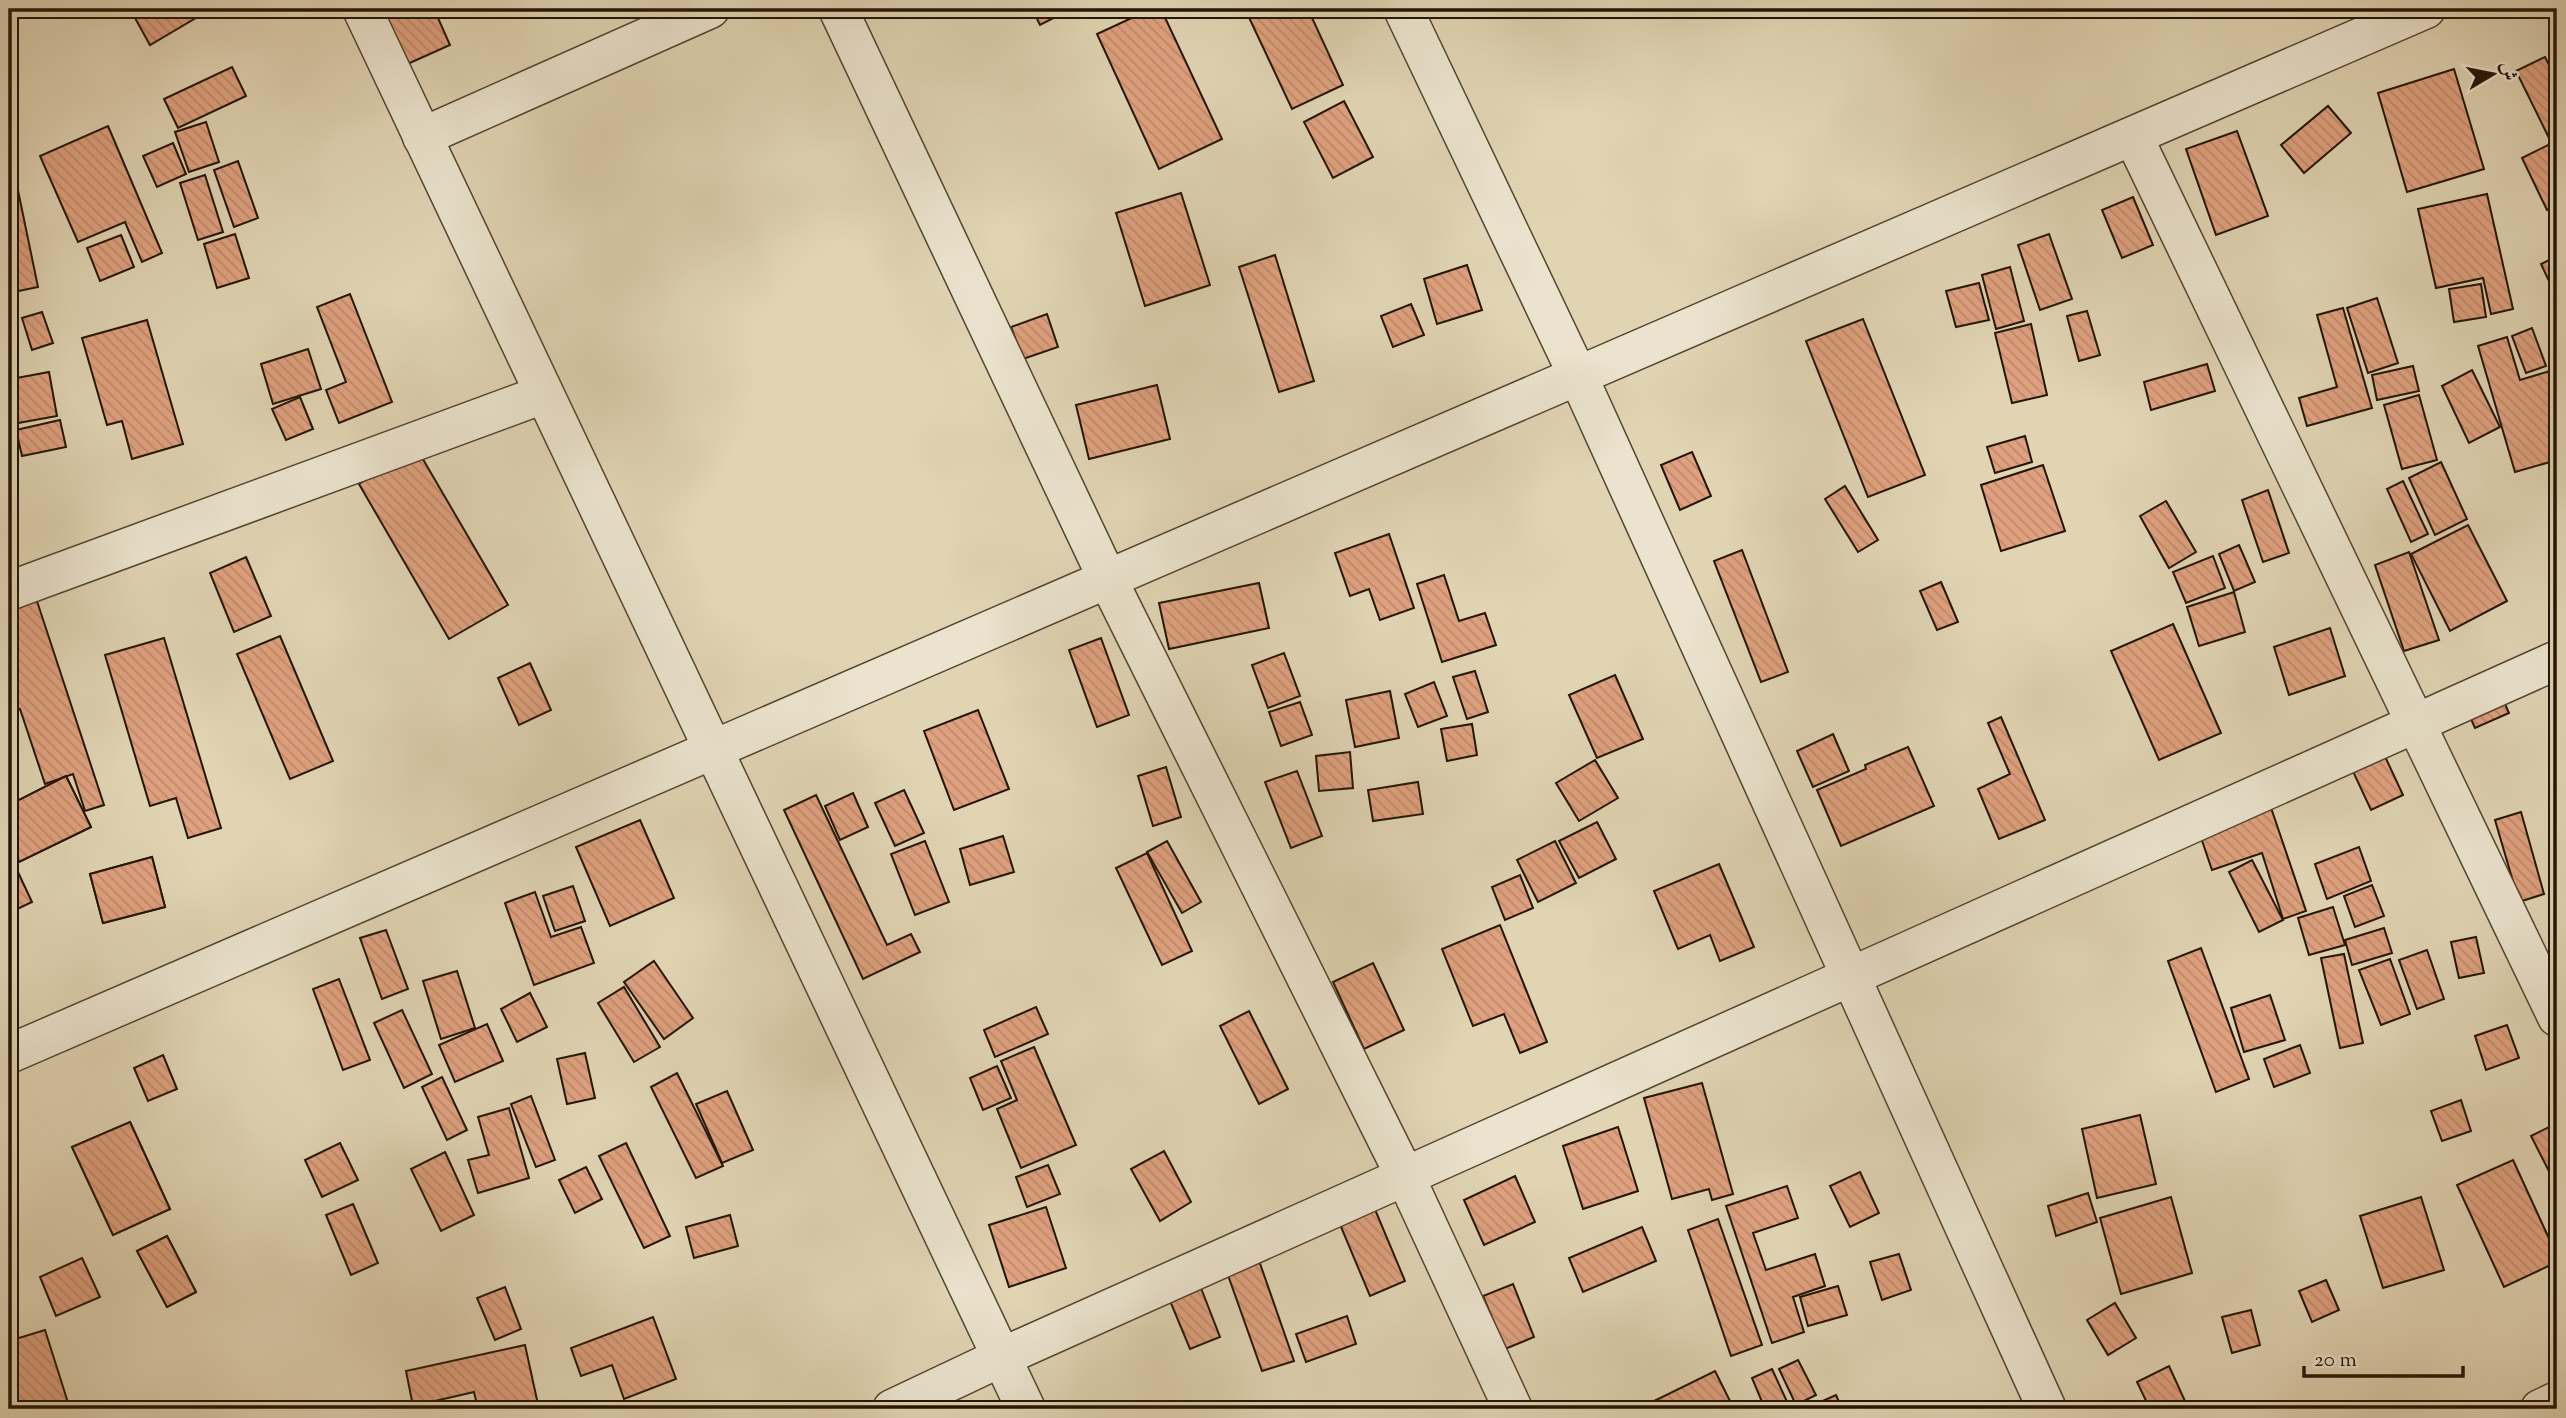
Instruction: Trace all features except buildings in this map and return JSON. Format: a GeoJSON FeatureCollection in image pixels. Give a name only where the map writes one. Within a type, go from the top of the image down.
{"type":"FeatureCollection","features":[{"type":"Feature","properties":{"kind":"street"},"geometry":{"type":"LineString","coordinates":[[362,9],[1026,1409]]}},
{"type":"Feature","properties":{"kind":"street"},"geometry":{"type":"LineString","coordinates":[[422,136],[710,9]]}},
{"type":"Feature","properties":{"kind":"street"},"geometry":{"type":"LineString","coordinates":[[838,9],[1108,580],[1405,1177],[1513,1409]]}},
{"type":"Feature","properties":{"kind":"street"},"geometry":{"type":"LineString","coordinates":[[1403,9],[1578,376],[2048,1409]]}},
{"type":"Feature","properties":{"kind":"street"},"geometry":{"type":"LineString","coordinates":[[9,1054],[2426,9]]}},
{"type":"Feature","properties":{"kind":"street"},"geometry":{"type":"LineString","coordinates":[[2133,136],[2557,1017]]}},
{"type":"Feature","properties":{"kind":"street"},"geometry":{"type":"LineString","coordinates":[[9,591],[544,394]]}},
{"type":"Feature","properties":{"kind":"street"},"geometry":{"type":"LineString","coordinates":[[892,1409],[1002,1357],[2557,660]]}},
{"type":"Feature","properties":{"kind":"street"},"geometry":{"type":"LineString","coordinates":[[2540,1409],[2557,1401]]}}]}
